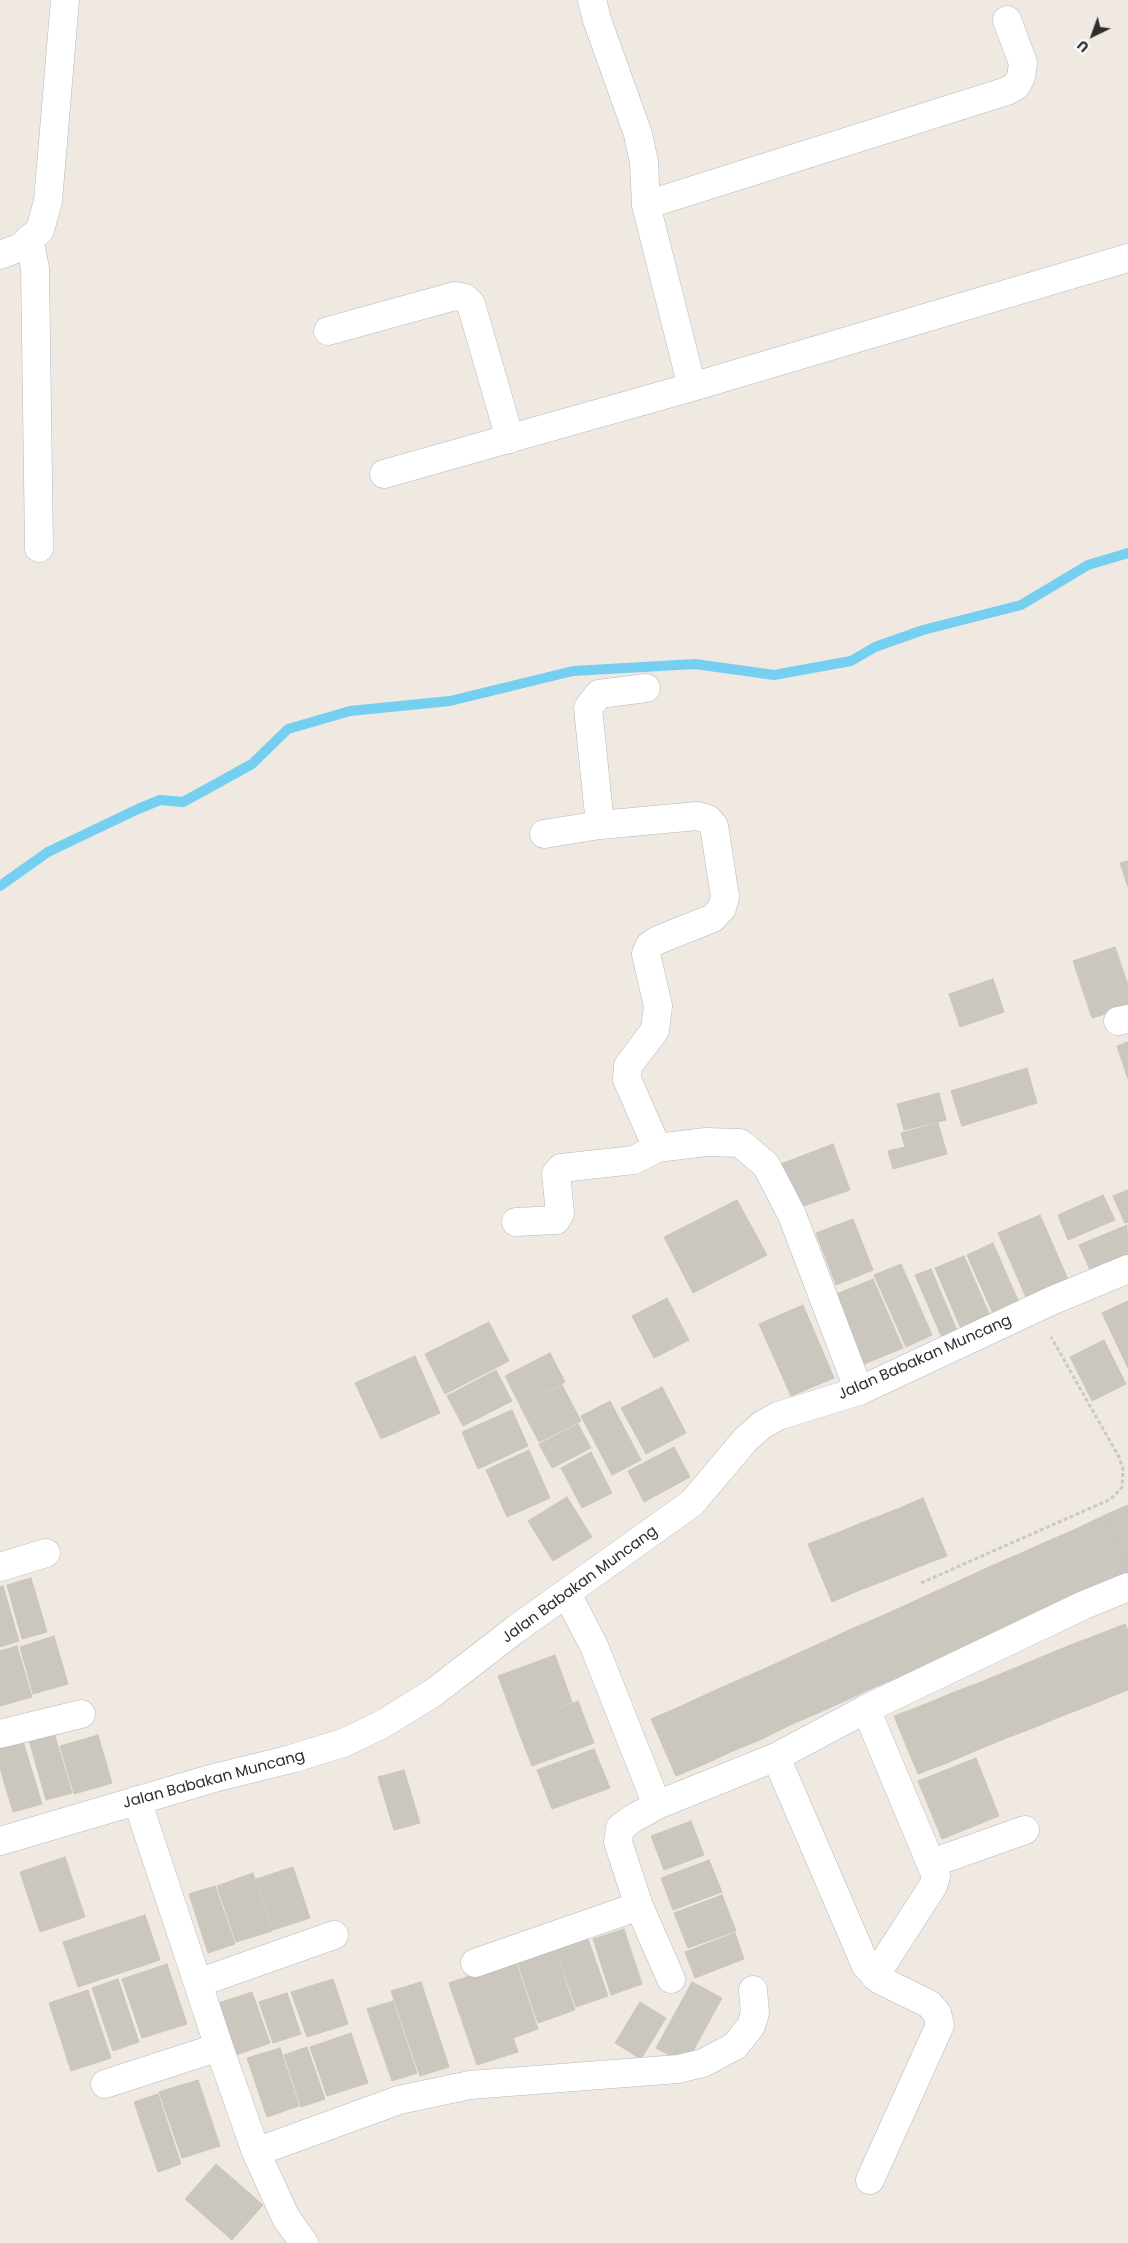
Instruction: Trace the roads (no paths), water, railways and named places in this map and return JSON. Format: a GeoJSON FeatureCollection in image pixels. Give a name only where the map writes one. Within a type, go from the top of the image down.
{"type":"FeatureCollection","features":[{"type":"Feature","properties":{"kind":"street"},"geometry":{"type":"LineString","coordinates":[[0,255],[21,246],[40,230],[48,201],[65,0]]}},
{"type":"Feature","properties":{"kind":"street"},"geometry":{"type":"LineString","coordinates":[[592,0],[597,20],[638,134],[644,162],[646,206],[692,387]]}},
{"type":"Feature","properties":{"kind":"street"},"geometry":{"type":"LineString","coordinates":[[646,206],[1016,86],[1022,77],[1023,63],[1007,20]]}},
{"type":"Feature","properties":{"kind":"street"},"geometry":{"type":"LineString","coordinates":[[29,239],[35,268],[39,548]]}},
{"type":"Feature","properties":{"kind":"street"},"geometry":{"type":"LineString","coordinates":[[384,474],[692,387],[1128,258]]}},
{"type":"Feature","properties":{"kind":"street"},"geometry":{"type":"LineString","coordinates":[[328,331],[455,296],[465,298],[471,304],[510,439]]}},
{"type":"Feature","properties":{"kind":"street"},"geometry":{"type":"LineString","coordinates":[[600,825],[588,708],[599,694],[646,688]]}},
{"type":"Feature","properties":{"kind":"street"},"geometry":{"type":"LineString","coordinates":[[544,834],[600,825],[697,816],[708,819],[714,826],[725,897],[722,908],[713,918],[658,940],[650,946],[646,954],[658,1006],[655,1030],[628,1066],[627,1079],[657,1148]]}},
{"type":"Feature","properties":{"kind":"street"},"geometry":{"type":"LineString","coordinates":[[516,1222],[556,1220],[560,1213],[556,1174],[561,1168],[634,1160],[657,1148],[706,1142],[740,1143],[766,1165],[792,1215],[859,1391]]}},
{"type":"Feature","properties":{"kind":"street","name":"Jalan Babakan Muncang"},"geometry":{"type":"LineString","coordinates":[[0,1841],[214,1778],[291,1759],[343,1743],[381,1725],[433,1693],[516,1629],[692,1503],[746,1439],[762,1425],[778,1416],[859,1391],[1128,1269]]}},
{"type":"Feature","properties":{"kind":"street"},"geometry":{"type":"LineString","coordinates":[[0,1567],[46,1553]]}},
{"type":"Feature","properties":{"kind":"street"},"geometry":{"type":"LineString","coordinates":[[671,1979],[639,1906],[618,1842],[620,1828],[657,1805],[776,1756],[866,1709],[1084,1605],[1128,1587]]}},
{"type":"Feature","properties":{"kind":"street"},"geometry":{"type":"LineString","coordinates":[[567,1594],[594,1646],[657,1805]]}},
{"type":"Feature","properties":{"kind":"street"},"geometry":{"type":"LineString","coordinates":[[866,1709],[936,1876],[933,1886],[875,1976]]}},
{"type":"Feature","properties":{"kind":"street"},"geometry":{"type":"LineString","coordinates":[[0,1734],[81,1714]]}},
{"type":"Feature","properties":{"kind":"street"},"geometry":{"type":"LineString","coordinates":[[776,1756],[866,1966],[875,1976],[928,2004],[937,2013],[940,2024],[870,2180]]}},
{"type":"Feature","properties":{"kind":"street"},"geometry":{"type":"LineString","coordinates":[[137,1800],[256,2152],[286,2218],[304,2243]]}},
{"type":"Feature","properties":{"kind":"street"},"geometry":{"type":"LineString","coordinates":[[932,1863],[1025,1830]]}},
{"type":"Feature","properties":{"kind":"street"},"geometry":{"type":"LineString","coordinates":[[476,1962],[639,1906]]}},
{"type":"Feature","properties":{"kind":"street"},"geometry":{"type":"LineString","coordinates":[[198,1983],[334,1935]]}},
{"type":"Feature","properties":{"kind":"street"},"geometry":{"type":"LineString","coordinates":[[256,2152],[355,2114],[408,2098],[470,2085],[678,2069],[703,2063],[735,2046],[751,2026],[755,2013],[753,1990]]}},
{"type":"Feature","properties":{"kind":"street"},"geometry":{"type":"LineString","coordinates":[[105,2084],[219,2047]]}},
{"type":"Feature","properties":{"kind":"waterway"},"geometry":{"type":"LineString","coordinates":[[0,886],[48,852],[138,809],[160,800],[183,802],[252,764],[288,729],[350,711],[450,701],[573,671],[695,664],[774,675],[851,661],[875,647],[923,630],[1021,605],[1088,565],[1128,553]]}}]}
